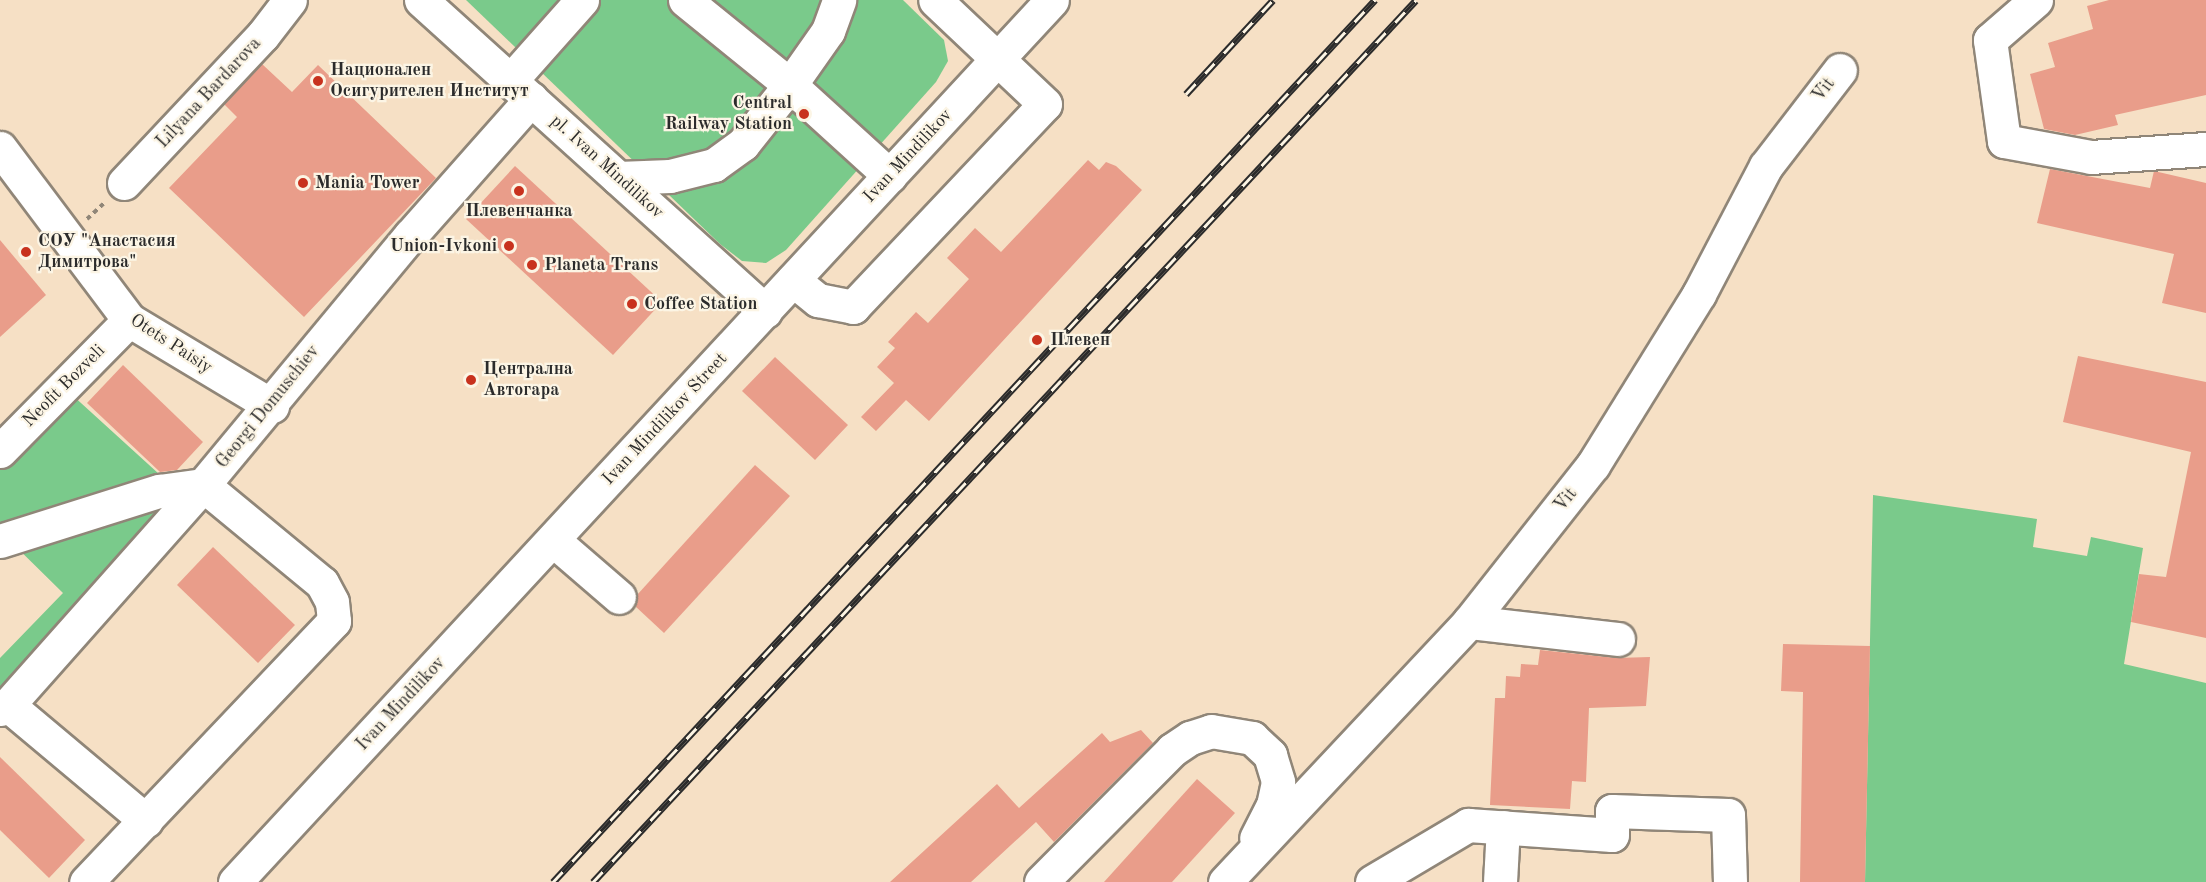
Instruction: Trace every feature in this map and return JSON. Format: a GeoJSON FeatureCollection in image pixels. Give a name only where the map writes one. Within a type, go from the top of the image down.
{"type":"FeatureCollection","features":[{"type":"Feature","properties":{"kind":"street","name":"Lilyana Bardarova"},"geometry":{"type":"LineString","coordinates":[[124,183],[263,34],[291,0]]}},
{"type":"Feature","properties":{"kind":"street","name":"pl. Ivan Mindilikov"},"geometry":{"type":"LineString","coordinates":[[421,0],[765,311]]}},
{"type":"Feature","properties":{"kind":"street","name":"Georgi Domuschiev"},"geometry":{"type":"LineString","coordinates":[[4,707],[272,406],[402,244],[521,89],[582,0]]}},
{"type":"Feature","properties":{"kind":"street"},"geometry":{"type":"LineString","coordinates":[[686,0],[790,85],[890,176]]}},
{"type":"Feature","properties":{"kind":"street"},"geometry":{"type":"LineString","coordinates":[[618,178],[670,176],[714,165],[743,144],[790,85],[828,31],[839,0]]}},
{"type":"Feature","properties":{"kind":"street"},"geometry":{"type":"LineString","coordinates":[[793,280],[818,300],[853,307],[1045,104],[935,0]]}},
{"type":"Feature","properties":{"kind":"street","name":"Ivan Mindilikov"},"geometry":{"type":"LineString","coordinates":[[765,311],[1052,0]]}},
{"type":"Feature","properties":{"kind":"street"},"geometry":{"type":"LineString","coordinates":[[2036,0],[1990,40],[2004,141],[2091,157],[2206,149]]}},
{"type":"Feature","properties":{"kind":"street","name":"Vit"},"geometry":{"type":"LineString","coordinates":[[1234,873],[1469,622],[1593,465],[1699,294],[1766,166],[1840,70]]}},
{"type":"Feature","properties":{"kind":"street","name":"Otets Paisiy"},"geometry":{"type":"LineString","coordinates":[[0,148],[69,236],[129,320],[272,406]]}},
{"type":"Feature","properties":{"kind":"street","name":"Ivan Mindilikov Street"},"geometry":{"type":"LineString","coordinates":[[553,540],[765,311]]}},
{"type":"Feature","properties":{"kind":"street","name":"Neofit Bozveli"},"geometry":{"type":"LineString","coordinates":[[0,452],[129,320]]}},
{"type":"Feature","properties":{"kind":"street"},"geometry":{"type":"LineString","coordinates":[[0,541],[159,492],[203,485],[322,583],[332,602],[334,621],[86,882]]}},
{"type":"Feature","properties":{"kind":"street"},"geometry":{"type":"LineString","coordinates":[[553,540],[619,597]]}},
{"type":"Feature","properties":{"kind":"street","name":"Ivan Mindilikov"},"geometry":{"type":"LineString","coordinates":[[236,882],[553,540]]}},
{"type":"Feature","properties":{"kind":"street"},"geometry":{"type":"LineString","coordinates":[[1469,622],[1618,639]]}},
{"type":"Feature","properties":{"kind":"street"},"geometry":{"type":"LineString","coordinates":[[4,707],[146,821]]}},
{"type":"Feature","properties":{"kind":"street"},"geometry":{"type":"LineString","coordinates":[[1041,882],[1172,750],[1190,738],[1211,731],[1252,738],[1270,754],[1278,782],[1273,805],[1234,873]]}},
{"type":"Feature","properties":{"kind":"street"},"geometry":{"type":"LineString","coordinates":[[1372,882],[1468,825],[1612,835],[1612,811],[1728,815],[1730,882]]}},
{"type":"Feature","properties":{"kind":"street"},"geometry":{"type":"LineString","coordinates":[[1500,882],[1503,827]]}},
{"type":"Feature","properties":{"kind":"path"},"geometry":{"type":"LineString","coordinates":[[69,236],[124,183]]}},
{"type":"Feature","properties":{"kind":"green space"},"geometry":{"type":"Polygon","coordinates":[[[466,0],[903,0],[944,40],[948,61],[936,82],[786,250],[766,263],[742,261],[720,244],[466,0]]]}},
{"type":"Feature","properties":{"kind":"green space"},"geometry":{"type":"Polygon","coordinates":[[[70,393],[159,474],[159,520],[0,697],[0,658],[63,593],[0,531],[0,464],[70,393]]]}},
{"type":"Feature","properties":{"kind":"green space"},"geometry":{"type":"Polygon","coordinates":[[[1873,495],[2037,519],[2033,547],[2087,556],[2091,537],[2143,548],[2124,664],[2206,683],[2206,882],[1865,882],[1873,495]]]}},
{"type":"Feature","properties":{"kind":"building"},"geometry":{"type":"Polygon","coordinates":[[[2109,0],[2206,0],[2206,95],[2115,115],[2118,125],[2075,135],[2044,129],[2030,74],[2055,67],[2048,43],[2093,29],[2087,6],[2109,0]]]}},
{"type":"Feature","properties":{"kind":"building","name":"Mania Tower"},"geometry":{"type":"Polygon","coordinates":[[[262,64],[292,92],[318,65],[436,178],[304,317],[169,188],[237,117],[224,104],[262,64]]]}},
{"type":"Feature","properties":{"kind":"building"},"geometry":{"type":"Polygon","coordinates":[[[1088,160],[1099,170],[1106,162],[1116,166],[1142,190],[929,421],[906,400],[876,431],[861,417],[894,383],[877,367],[895,348],[888,342],[916,312],[928,323],[969,279],[947,258],[975,228],[1001,252],[1088,160]]]}},
{"type":"Feature","properties":{"kind":"building"},"geometry":{"type":"Polygon","coordinates":[[[515,166],[662,302],[613,355],[466,219],[515,166]]]}},
{"type":"Feature","properties":{"kind":"building"},"geometry":{"type":"Polygon","coordinates":[[[2050,169],[2150,188],[2154,171],[2206,183],[2206,313],[2162,303],[2174,254],[2037,223],[2050,169]]]}},
{"type":"Feature","properties":{"kind":"building"},"geometry":{"type":"Polygon","coordinates":[[[0,240],[46,295],[0,337],[0,240]]]}},
{"type":"Feature","properties":{"kind":"building"},"geometry":{"type":"Polygon","coordinates":[[[2078,356],[2206,382],[2206,638],[2131,622],[2139,574],[2166,577],[2191,452],[2063,422],[2078,356]]]}},
{"type":"Feature","properties":{"kind":"building"},"geometry":{"type":"Polygon","coordinates":[[[775,357],[848,425],[815,460],[742,391],[775,357]]]}},
{"type":"Feature","properties":{"kind":"building"},"geometry":{"type":"Polygon","coordinates":[[[123,365],[203,442],[177,470],[160,472],[87,403],[123,365]]]}},
{"type":"Feature","properties":{"kind":"building"},"geometry":{"type":"Polygon","coordinates":[[[755,465],[790,496],[664,633],[635,606],[637,595],[755,465]]]}},
{"type":"Feature","properties":{"kind":"building"},"geometry":{"type":"Polygon","coordinates":[[[213,547],[295,625],[258,663],[177,585],[213,547]]]}},
{"type":"Feature","properties":{"kind":"building"},"geometry":{"type":"Polygon","coordinates":[[[1783,644],[1870,646],[1865,882],[1800,882],[1803,692],[1781,691],[1783,644]]]}},
{"type":"Feature","properties":{"kind":"building"},"geometry":{"type":"Polygon","coordinates":[[[1540,650],[1616,658],[1650,657],[1646,706],[1589,708],[1586,782],[1572,781],[1570,809],[1490,805],[1495,698],[1505,698],[1506,676],[1520,677],[1521,664],[1538,665],[1540,650]]]}},
{"type":"Feature","properties":{"kind":"building"},"geometry":{"type":"Polygon","coordinates":[[[1141,730],[1153,743],[1054,842],[1036,822],[971,882],[890,882],[997,784],[1019,808],[1102,733],[1110,742],[1141,730]]]}},
{"type":"Feature","properties":{"kind":"building"},"geometry":{"type":"Polygon","coordinates":[[[0,757],[85,840],[49,878],[0,830],[0,757]]]}},
{"type":"Feature","properties":{"kind":"building"},"geometry":{"type":"Polygon","coordinates":[[[1197,779],[1235,813],[1172,882],[1104,882],[1197,779]]]}},
{"type":"Feature","properties":{"kind":"railway"},"geometry":{"type":"LineString","coordinates":[[1186,94],[1273,0]]}},
{"type":"Feature","properties":{"kind":"railway"},"geometry":{"type":"LineString","coordinates":[[553,882],[1375,0]]}},
{"type":"Feature","properties":{"kind":"railway"},"geometry":{"type":"LineString","coordinates":[[593,882],[1416,0]]}},
{"type":"Feature","properties":{"kind":"place","name":"Национален Осигурителен Институт"},"geometry":{"type":"Point","coordinates":[318,81]}},
{"type":"Feature","properties":{"kind":"place","name":"Central Railway Station"},"geometry":{"type":"Point","coordinates":[804,114]}},
{"type":"Feature","properties":{"kind":"place","name":"Mania Tower"},"geometry":{"type":"Point","coordinates":[303,183]}},
{"type":"Feature","properties":{"kind":"place","name":"Плевенчанка"},"geometry":{"type":"Point","coordinates":[519,191]}},
{"type":"Feature","properties":{"kind":"place","name":"Union-Ivkoni"},"geometry":{"type":"Point","coordinates":[509,246]}},
{"type":"Feature","properties":{"kind":"place","name":"СОУ \"Анастасия Димитрова\""},"geometry":{"type":"Point","coordinates":[26,252]}},
{"type":"Feature","properties":{"kind":"place","name":"Planeta Trans"},"geometry":{"type":"Point","coordinates":[532,265]}},
{"type":"Feature","properties":{"kind":"place","name":"Coffee Station"},"geometry":{"type":"Point","coordinates":[632,304]}},
{"type":"Feature","properties":{"kind":"place","name":"Плевен"},"geometry":{"type":"Point","coordinates":[1037,340]}},
{"type":"Feature","properties":{"kind":"place","name":"Централна Автогара"},"geometry":{"type":"Point","coordinates":[471,380]}}]}
